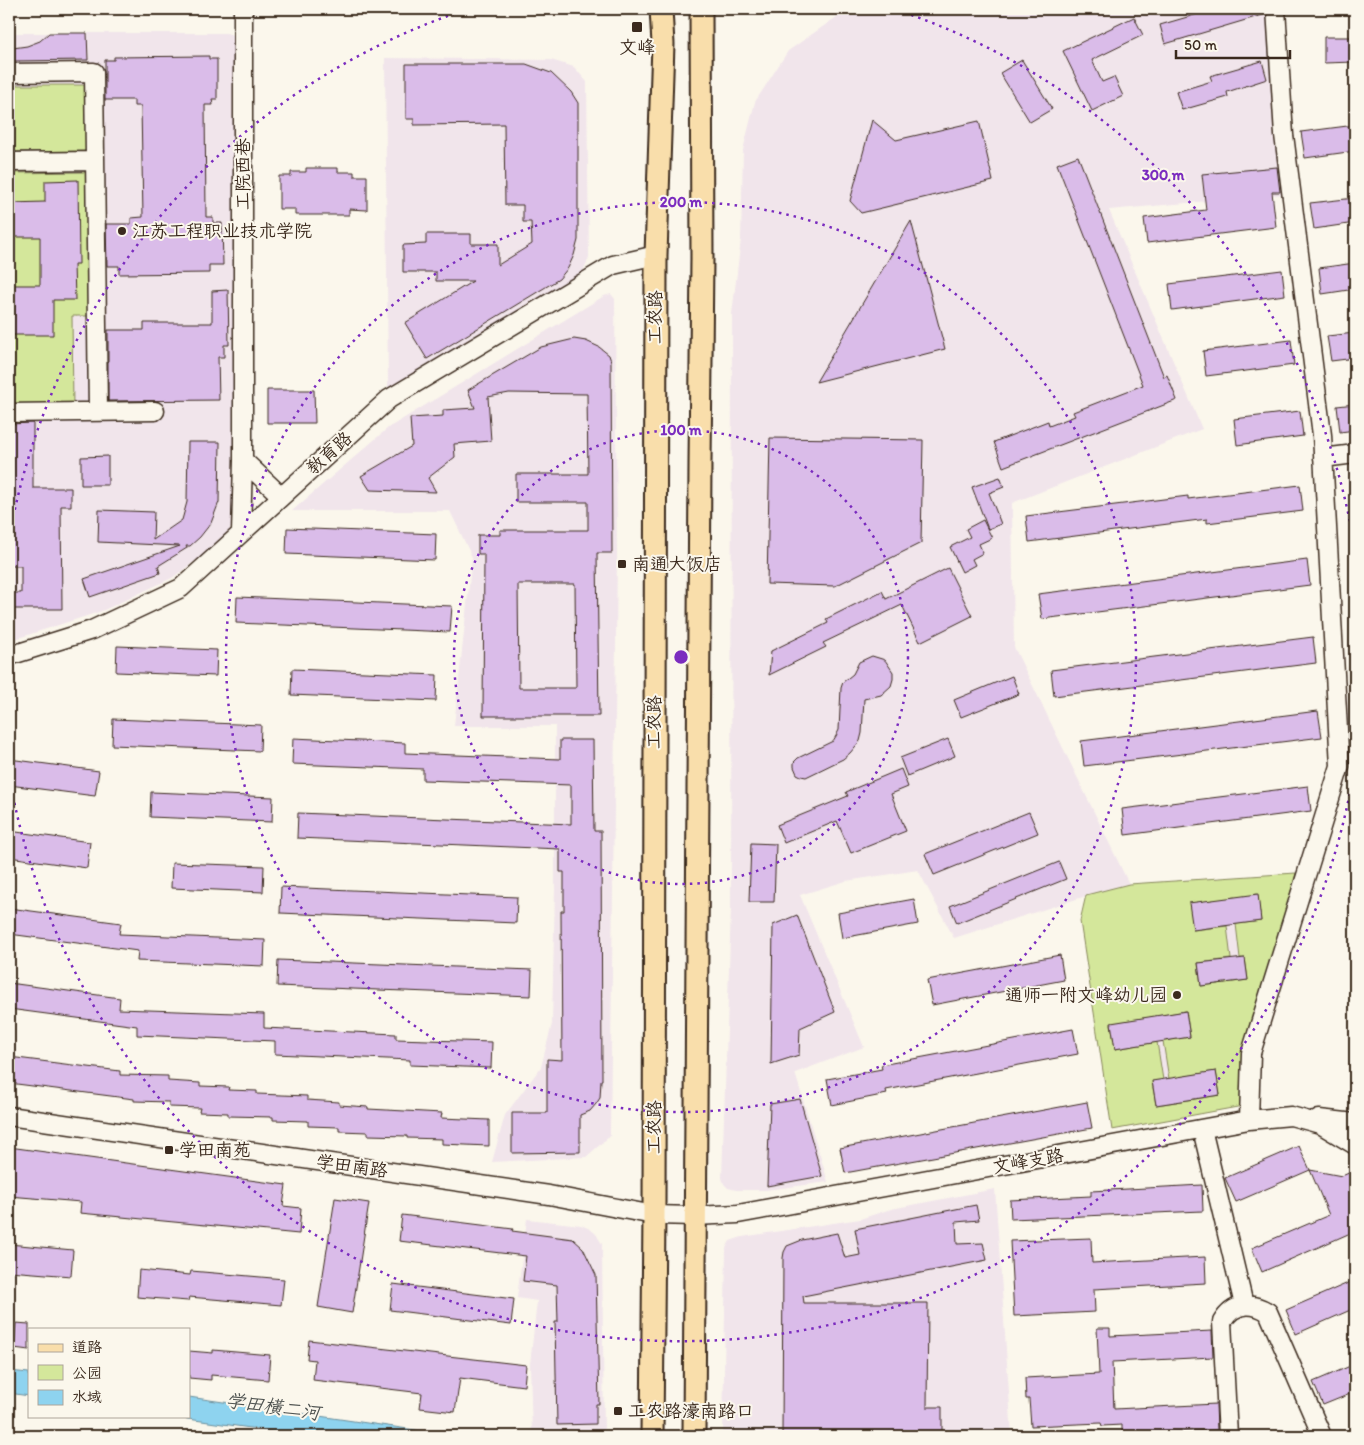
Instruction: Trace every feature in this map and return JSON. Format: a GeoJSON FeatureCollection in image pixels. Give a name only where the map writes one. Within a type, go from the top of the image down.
{"type":"FeatureCollection","features":[{"type":"Feature","properties":{"kind":"main road","name":"工农路"},"geometry":{"type":"LineString","coordinates":[[652,1436],[656,255],[662,44],[661,9]]}},
{"type":"Feature","properties":{"kind":"main road"},"geometry":{"type":"LineString","coordinates":[[694,1436],[702,258],[701,9]]}},
{"type":"Feature","properties":{"kind":"street","name":"工院西巷"},"geometry":{"type":"LineString","coordinates":[[241,533],[243,460],[243,9]]}},
{"type":"Feature","properties":{"kind":"street"},"geometry":{"type":"LineString","coordinates":[[1249,1120],[1251,1054],[1340,766],[1324,458],[1284,135],[1276,9]]}},
{"type":"Feature","properties":{"kind":"street"},"geometry":{"type":"LineString","coordinates":[[9,73],[94,72],[98,412]]}},
{"type":"Feature","properties":{"kind":"street"},"geometry":{"type":"LineString","coordinates":[[9,162],[95,161]]}},
{"type":"Feature","properties":{"kind":"street","name":"教育路"},"geometry":{"type":"LineString","coordinates":[[9,656],[92,630],[181,588],[389,399],[612,265],[656,255]]}},
{"type":"Feature","properties":{"kind":"street"},"geometry":{"type":"LineString","coordinates":[[9,413],[155,411]]}},
{"type":"Feature","properties":{"kind":"street"},"geometry":{"type":"LineString","coordinates":[[1324,458],[1355,454]]}},
{"type":"Feature","properties":{"kind":"street"},"geometry":{"type":"LineString","coordinates":[[243,460],[281,496]]}},
{"type":"Feature","properties":{"kind":"street","name":"学田南路"},"geometry":{"type":"LineString","coordinates":[[9,1116],[549,1194],[654,1215],[694,1216]]}},
{"type":"Feature","properties":{"kind":"street"},"geometry":{"type":"LineString","coordinates":[[1291,1116],[1355,1123]]}},
{"type":"Feature","properties":{"kind":"street","name":"文峰支路"},"geometry":{"type":"LineString","coordinates":[[694,1216],[738,1214],[1249,1120],[1291,1116],[1320,1124],[1355,1145]]}},
{"type":"Feature","properties":{"kind":"street"},"geometry":{"type":"LineString","coordinates":[[1202,1129],[1244,1305]]}},
{"type":"Feature","properties":{"kind":"street"},"geometry":{"type":"LineString","coordinates":[[1228,1436],[1222,1322],[1227,1314],[1244,1305],[1260,1307],[1268,1312],[1322,1436]]}},
{"type":"Feature","properties":{"kind":"shaded area"},"geometry":{"type":"Polygon","coordinates":[[[848,9],[1269,9],[1287,194],[1109,210],[1202,429],[1012,503],[1014,647],[1129,884],[1296,873],[1242,1070],[1243,1106],[1112,1130],[1080,921],[1086,896],[954,938],[918,870],[846,881],[800,895],[864,1047],[795,1073],[828,1182],[766,1190],[736,1190],[728,1188],[722,1178],[731,908],[732,314],[741,239],[743,150],[755,102],[788,51],[848,9]]]}},
{"type":"Feature","properties":{"kind":"shaded area","name":"江苏工程职业技术学院"},"geometry":{"type":"Polygon","coordinates":[[[9,33],[226,33],[233,35],[237,40],[234,512],[228,537],[172,578],[102,611],[9,641],[9,33]]]}},
{"type":"Feature","properties":{"kind":"shaded area"},"geometry":{"type":"Polygon","coordinates":[[[385,58],[551,60],[574,67],[587,82],[589,258],[580,277],[388,389],[385,58]]]}},
{"type":"Feature","properties":{"kind":"shaded area"},"geometry":{"type":"Polygon","coordinates":[[[611,294],[615,299],[617,557],[610,1136],[586,1157],[492,1162],[505,1115],[541,1067],[552,1024],[555,887],[555,726],[454,726],[472,557],[450,511],[292,511],[388,428],[604,296],[611,294]]]}},
{"type":"Feature","properties":{"kind":"shaded area"},"geometry":{"type":"Polygon","coordinates":[[[995,1189],[1012,1436],[723,1436],[726,1248],[730,1241],[742,1237],[860,1219],[891,1209],[995,1189]]]}},
{"type":"Feature","properties":{"kind":"shaded area"},"geometry":{"type":"Polygon","coordinates":[[[527,1219],[581,1225],[596,1234],[602,1244],[604,1436],[532,1436],[530,1364],[537,1301],[517,1298],[527,1219]]]}},
{"type":"Feature","properties":{"kind":"green space"},"geometry":{"type":"Polygon","coordinates":[[[9,85],[88,85],[89,151],[9,152],[9,85]]]}},
{"type":"Feature","properties":{"kind":"green space"},"geometry":{"type":"Polygon","coordinates":[[[89,172],[91,316],[72,316],[73,408],[9,408],[9,173],[89,172]]]}},
{"type":"Feature","properties":{"kind":"green space","name":"通师一附文峰幼儿园"},"geometry":{"type":"Polygon","coordinates":[[[1296,873],[1242,1070],[1243,1106],[1112,1130],[1080,921],[1086,895],[1129,884],[1296,873]],[[1257,894],[1193,930],[1227,926],[1231,959],[1198,963],[1201,986],[1248,980],[1245,958],[1240,958],[1236,924],[1261,921],[1257,894]],[[1186,1011],[1111,1024],[1115,1049],[1157,1042],[1163,1080],[1152,1082],[1156,1105],[1220,1095],[1216,1071],[1169,1079],[1163,1041],[1190,1037],[1186,1011]]]}},
{"type":"Feature","properties":{"kind":"water"},"geometry":{"type":"Polygon","coordinates":[[[9,1371],[28,1373],[28,1396],[9,1393],[9,1371]]]}},
{"type":"Feature","properties":{"kind":"water"},"geometry":{"type":"Polygon","coordinates":[[[190,1397],[456,1436],[306,1436],[181,1418],[190,1418],[190,1397]]]}},
{"type":"Feature","properties":{"kind":"building"},"geometry":{"type":"Polygon","coordinates":[[[1215,9],[1266,9],[1266,14],[1165,44],[1160,25],[1215,9]]]}},
{"type":"Feature","properties":{"kind":"building"},"geometry":{"type":"Polygon","coordinates":[[[1134,17],[1143,35],[1092,60],[1102,82],[1114,77],[1123,96],[1092,111],[1063,51],[1134,17]]]}},
{"type":"Feature","properties":{"kind":"building"},"geometry":{"type":"Polygon","coordinates":[[[49,33],[87,33],[88,60],[13,61],[13,48],[27,46],[40,41],[49,33]]]}},
{"type":"Feature","properties":{"kind":"building"},"geometry":{"type":"Polygon","coordinates":[[[1324,37],[1355,37],[1355,62],[1324,63],[1324,37]]]}},
{"type":"Feature","properties":{"kind":"building"},"geometry":{"type":"Polygon","coordinates":[[[209,56],[209,59],[217,59],[217,99],[212,99],[213,105],[205,105],[206,217],[213,217],[213,223],[222,223],[223,265],[209,265],[209,273],[119,274],[119,266],[107,266],[106,224],[131,224],[131,218],[143,217],[141,106],[134,106],[134,100],[105,100],[105,60],[114,60],[114,57],[209,56]]]}},
{"type":"Feature","properties":{"kind":"building"},"geometry":{"type":"Polygon","coordinates":[[[1022,60],[1052,109],[1030,122],[1000,73],[1022,60]]]}},
{"type":"Feature","properties":{"kind":"building"},"geometry":{"type":"Polygon","coordinates":[[[1262,61],[1267,79],[1227,92],[1228,97],[1182,110],[1176,92],[1212,81],[1210,76],[1262,61]]]}},
{"type":"Feature","properties":{"kind":"building"},"geometry":{"type":"Polygon","coordinates":[[[406,64],[526,64],[551,73],[571,92],[578,103],[578,240],[568,268],[559,279],[427,359],[405,323],[473,281],[436,281],[436,272],[403,272],[403,245],[426,244],[426,234],[471,234],[471,244],[498,244],[498,265],[532,244],[531,222],[523,222],[523,205],[505,205],[504,124],[414,125],[414,119],[406,119],[406,64]]]}},
{"type":"Feature","properties":{"kind":"building"},"geometry":{"type":"Polygon","coordinates":[[[872,120],[896,140],[979,121],[993,181],[861,213],[850,201],[872,120]]]}},
{"type":"Feature","properties":{"kind":"building"},"geometry":{"type":"Polygon","coordinates":[[[1355,125],[1355,151],[1305,158],[1301,132],[1355,125]]]}},
{"type":"Feature","properties":{"kind":"building"},"geometry":{"type":"Polygon","coordinates":[[[1078,156],[1164,377],[1167,375],[1177,400],[1003,467],[994,442],[1048,421],[1049,426],[1075,416],[1073,412],[1143,385],[1057,164],[1078,156]]]}},
{"type":"Feature","properties":{"kind":"building"},"geometry":{"type":"Polygon","coordinates":[[[1277,167],[1280,192],[1272,192],[1276,227],[1147,243],[1144,218],[1206,210],[1202,174],[1277,167]]]}},
{"type":"Feature","properties":{"kind":"building"},"geometry":{"type":"Polygon","coordinates":[[[306,168],[338,168],[338,172],[354,172],[354,176],[367,176],[367,210],[349,209],[349,215],[295,215],[295,209],[279,209],[279,176],[291,176],[291,172],[306,172],[306,168]]]}},
{"type":"Feature","properties":{"kind":"building"},"geometry":{"type":"Polygon","coordinates":[[[78,180],[79,264],[74,264],[75,300],[53,300],[53,335],[9,335],[9,285],[40,285],[40,237],[9,237],[9,203],[45,202],[45,181],[78,180]]]}},
{"type":"Feature","properties":{"kind":"building"},"geometry":{"type":"Polygon","coordinates":[[[1355,198],[1355,223],[1314,229],[1310,203],[1355,198]]]}},
{"type":"Feature","properties":{"kind":"building"},"geometry":{"type":"Polygon","coordinates":[[[911,221],[945,349],[816,382],[888,260],[911,221]]]}},
{"type":"Feature","properties":{"kind":"building"},"geometry":{"type":"Polygon","coordinates":[[[1355,263],[1355,289],[1322,294],[1319,268],[1355,263]]]}},
{"type":"Feature","properties":{"kind":"building"},"geometry":{"type":"Polygon","coordinates":[[[1282,270],[1285,295],[1172,310],[1169,284],[1282,270]]]}},
{"type":"Feature","properties":{"kind":"building"},"geometry":{"type":"Polygon","coordinates":[[[228,290],[229,345],[224,345],[224,357],[218,357],[219,400],[108,401],[108,330],[144,330],[144,323],[212,323],[212,291],[228,290]]]}},
{"type":"Feature","properties":{"kind":"building"},"geometry":{"type":"Polygon","coordinates":[[[1355,333],[1355,358],[1331,361],[1327,336],[1355,333]]]}},
{"type":"Feature","properties":{"kind":"building"},"geometry":{"type":"Polygon","coordinates":[[[574,339],[586,341],[599,347],[609,355],[611,361],[612,553],[597,553],[599,716],[483,716],[484,554],[478,554],[478,535],[500,535],[500,530],[588,530],[588,502],[516,502],[516,474],[588,474],[587,394],[509,393],[488,397],[491,441],[454,444],[455,457],[428,478],[436,492],[370,490],[361,476],[412,446],[410,418],[443,416],[443,410],[475,408],[468,390],[541,347],[574,339]],[[518,584],[519,688],[576,688],[575,584],[518,584]]]}},
{"type":"Feature","properties":{"kind":"building"},"geometry":{"type":"Polygon","coordinates":[[[1291,340],[1294,365],[1206,376],[1203,351],[1291,340]]]}},
{"type":"Feature","properties":{"kind":"building"},"geometry":{"type":"Polygon","coordinates":[[[267,390],[314,390],[315,423],[267,423],[267,390]]]}},
{"type":"Feature","properties":{"kind":"building"},"geometry":{"type":"Polygon","coordinates":[[[1355,404],[1355,430],[1340,432],[1337,406],[1355,404]]]}},
{"type":"Feature","properties":{"kind":"building"},"geometry":{"type":"Polygon","coordinates":[[[1300,411],[1303,436],[1237,445],[1234,419],[1300,411]]]}},
{"type":"Feature","properties":{"kind":"building"},"geometry":{"type":"Polygon","coordinates":[[[33,423],[33,488],[71,488],[71,506],[61,506],[62,609],[9,609],[9,593],[21,593],[21,566],[9,566],[9,424],[33,423]]]}},
{"type":"Feature","properties":{"kind":"building"},"geometry":{"type":"Polygon","coordinates":[[[770,438],[923,440],[921,543],[835,586],[767,584],[770,438]]]}},
{"type":"Feature","properties":{"kind":"building"},"geometry":{"type":"Polygon","coordinates":[[[188,442],[220,442],[219,502],[211,523],[190,546],[186,546],[187,548],[158,566],[160,573],[90,597],[84,579],[180,546],[98,542],[99,510],[154,512],[153,540],[182,520],[187,502],[188,442]]]}},
{"type":"Feature","properties":{"kind":"building"},"geometry":{"type":"Polygon","coordinates":[[[108,456],[108,485],[81,485],[81,457],[108,456]]]}},
{"type":"Feature","properties":{"kind":"building"},"geometry":{"type":"Polygon","coordinates":[[[1000,477],[1004,487],[989,493],[1001,524],[988,529],[972,487],[1000,477]]]}},
{"type":"Feature","properties":{"kind":"building"},"geometry":{"type":"Polygon","coordinates":[[[1300,485],[1303,511],[1207,523],[1207,519],[1029,542],[1026,516],[1188,496],[1188,499],[1300,485]]]}},
{"type":"Feature","properties":{"kind":"building"},"geometry":{"type":"Polygon","coordinates":[[[983,520],[992,538],[979,544],[983,553],[972,559],[975,565],[962,572],[950,547],[970,537],[966,529],[983,520]]]}},
{"type":"Feature","properties":{"kind":"building"},"geometry":{"type":"Polygon","coordinates":[[[287,528],[436,534],[435,560],[286,554],[287,528]]]}},
{"type":"Feature","properties":{"kind":"building"},"geometry":{"type":"Polygon","coordinates":[[[1307,560],[1310,585],[1042,619],[1038,594],[1307,560]]]}},
{"type":"Feature","properties":{"kind":"building"},"geometry":{"type":"Polygon","coordinates":[[[948,568],[972,616],[920,642],[902,605],[823,643],[826,647],[769,675],[771,651],[828,623],[826,619],[882,591],[886,599],[948,568]]]}},
{"type":"Feature","properties":{"kind":"building"},"geometry":{"type":"Polygon","coordinates":[[[237,597],[452,606],[450,632],[236,623],[237,597]]]}},
{"type":"Feature","properties":{"kind":"building"},"geometry":{"type":"Polygon","coordinates":[[[1313,637],[1316,663],[1054,696],[1051,670],[1313,637]]]}},
{"type":"Feature","properties":{"kind":"building"},"geometry":{"type":"Polygon","coordinates":[[[117,646],[217,650],[216,676],[116,672],[117,646]]]}},
{"type":"Feature","properties":{"kind":"building"},"geometry":{"type":"Polygon","coordinates":[[[872,656],[885,660],[893,672],[893,679],[891,686],[881,695],[864,699],[860,741],[843,759],[806,777],[797,774],[794,762],[798,758],[833,741],[839,730],[843,682],[853,674],[859,662],[872,656]]]}},
{"type":"Feature","properties":{"kind":"building"},"geometry":{"type":"Polygon","coordinates":[[[292,669],[437,675],[436,701],[291,695],[292,669]]]}},
{"type":"Feature","properties":{"kind":"building"},"geometry":{"type":"Polygon","coordinates":[[[1012,676],[1019,694],[961,717],[954,700],[1012,676]]]}},
{"type":"Feature","properties":{"kind":"building"},"geometry":{"type":"Polygon","coordinates":[[[1318,711],[1322,737],[1084,766],[1081,741],[1318,711]]]}},
{"type":"Feature","properties":{"kind":"building"},"geometry":{"type":"Polygon","coordinates":[[[113,719],[261,725],[260,751],[112,745],[113,719]]]}},
{"type":"Feature","properties":{"kind":"building"},"geometry":{"type":"Polygon","coordinates":[[[293,738],[405,743],[405,753],[560,759],[560,740],[593,740],[594,831],[601,831],[602,1080],[600,1098],[590,1111],[580,1115],[580,1152],[512,1153],[512,1113],[547,1113],[547,1059],[562,1060],[561,911],[564,911],[564,872],[560,872],[560,849],[297,838],[298,813],[571,824],[571,785],[423,780],[423,769],[292,764],[293,738]]]}},
{"type":"Feature","properties":{"kind":"building"},"geometry":{"type":"Polygon","coordinates":[[[948,739],[955,756],[907,776],[900,758],[948,739]]]}},
{"type":"Feature","properties":{"kind":"building"},"geometry":{"type":"Polygon","coordinates":[[[9,759],[99,771],[95,796],[9,785],[9,759]]]}},
{"type":"Feature","properties":{"kind":"building"},"geometry":{"type":"Polygon","coordinates":[[[901,769],[908,787],[891,794],[906,831],[851,853],[837,821],[784,843],[777,825],[848,796],[846,792],[901,769]]]}},
{"type":"Feature","properties":{"kind":"building"},"geometry":{"type":"Polygon","coordinates":[[[1308,786],[1311,811],[1125,835],[1122,809],[1308,786]]]}},
{"type":"Feature","properties":{"kind":"building"},"geometry":{"type":"Polygon","coordinates":[[[151,792],[273,797],[272,822],[150,817],[151,792]]]}},
{"type":"Feature","properties":{"kind":"building"},"geometry":{"type":"Polygon","coordinates":[[[1029,812],[1038,833],[934,875],[925,854],[1029,812]]]}},
{"type":"Feature","properties":{"kind":"building"},"geometry":{"type":"Polygon","coordinates":[[[9,831],[90,842],[87,868],[9,857],[9,831]]]}},
{"type":"Feature","properties":{"kind":"building"},"geometry":{"type":"Polygon","coordinates":[[[751,843],[776,844],[774,902],[749,902],[751,843]]]}},
{"type":"Feature","properties":{"kind":"building"},"geometry":{"type":"Polygon","coordinates":[[[1059,862],[1066,879],[957,923],[950,906],[1059,862]]]}},
{"type":"Feature","properties":{"kind":"building"},"geometry":{"type":"Polygon","coordinates":[[[172,863],[264,866],[263,892],[171,888],[172,863]]]}},
{"type":"Feature","properties":{"kind":"building"},"geometry":{"type":"Polygon","coordinates":[[[281,887],[517,897],[516,923],[280,913],[281,887]]]}},
{"type":"Feature","properties":{"kind":"building"},"geometry":{"type":"Polygon","coordinates":[[[1258,894],[1261,921],[1193,930],[1189,903],[1258,894]]]}},
{"type":"Feature","properties":{"kind":"building"},"geometry":{"type":"Polygon","coordinates":[[[914,899],[918,924],[842,938],[838,913],[914,899]]]}},
{"type":"Feature","properties":{"kind":"building"},"geometry":{"type":"Polygon","coordinates":[[[9,908],[121,923],[119,934],[265,940],[264,966],[137,961],[138,951],[9,934],[9,908]]]}},
{"type":"Feature","properties":{"kind":"building"},"geometry":{"type":"Polygon","coordinates":[[[797,915],[835,1012],[800,1028],[799,1055],[771,1064],[773,925],[797,915]]]}},
{"type":"Feature","properties":{"kind":"building"},"geometry":{"type":"Polygon","coordinates":[[[1060,955],[1064,980],[932,1005],[927,980],[1060,955]]]}},
{"type":"Feature","properties":{"kind":"building"},"geometry":{"type":"Polygon","coordinates":[[[1245,958],[1248,980],[1201,986],[1198,963],[1245,958]]]}},
{"type":"Feature","properties":{"kind":"building"},"geometry":{"type":"Polygon","coordinates":[[[278,960],[532,970],[531,996],[277,986],[278,960]]]}},
{"type":"Feature","properties":{"kind":"building"},"geometry":{"type":"Polygon","coordinates":[[[9,983],[120,998],[119,1009],[264,1014],[264,1028],[396,1034],[396,1039],[492,1042],[491,1068],[410,1065],[410,1060],[275,1054],[275,1041],[137,1035],[137,1026],[9,1009],[9,983]]]}},
{"type":"Feature","properties":{"kind":"building"},"geometry":{"type":"Polygon","coordinates":[[[1186,1011],[1190,1037],[1115,1049],[1111,1023],[1186,1011]]]}},
{"type":"Feature","properties":{"kind":"building"},"geometry":{"type":"Polygon","coordinates":[[[1073,1029],[1078,1054],[886,1090],[887,1094],[832,1105],[827,1079],[882,1069],[881,1065],[1073,1029]]]}},
{"type":"Feature","properties":{"kind":"building"},"geometry":{"type":"Polygon","coordinates":[[[9,1057],[120,1071],[120,1075],[168,1076],[168,1081],[200,1083],[200,1086],[229,1087],[228,1090],[257,1091],[257,1094],[307,1096],[307,1100],[339,1102],[339,1105],[368,1107],[368,1109],[442,1113],[441,1118],[489,1120],[489,1146],[442,1144],[442,1139],[368,1135],[368,1132],[339,1131],[339,1127],[308,1126],[308,1121],[273,1120],[273,1117],[228,1116],[228,1113],[199,1112],[200,1108],[169,1107],[169,1102],[134,1101],[134,1099],[9,1083],[9,1057]]]}},
{"type":"Feature","properties":{"kind":"building"},"geometry":{"type":"Polygon","coordinates":[[[1216,1071],[1220,1095],[1156,1105],[1152,1081],[1216,1071]]]}},
{"type":"Feature","properties":{"kind":"building"},"geometry":{"type":"Polygon","coordinates":[[[800,1099],[822,1176],[767,1186],[770,1104],[800,1099]]]}},
{"type":"Feature","properties":{"kind":"building"},"geometry":{"type":"Polygon","coordinates":[[[1087,1102],[1092,1128],[845,1173],[840,1148],[1087,1102]]]}},
{"type":"Feature","properties":{"kind":"building"},"geometry":{"type":"Polygon","coordinates":[[[1299,1146],[1310,1170],[1236,1202],[1225,1178],[1299,1146]]]}},
{"type":"Feature","properties":{"kind":"building"},"geometry":{"type":"Polygon","coordinates":[[[9,1147],[286,1185],[283,1206],[301,1208],[299,1234],[80,1213],[81,1202],[9,1196],[9,1147]]]}},
{"type":"Feature","properties":{"kind":"building"},"geometry":{"type":"Polygon","coordinates":[[[1310,1170],[1342,1176],[1351,1172],[1355,1183],[1355,1231],[1262,1272],[1252,1248],[1329,1215],[1310,1170]]]}},
{"type":"Feature","properties":{"kind":"building"},"geometry":{"type":"Polygon","coordinates":[[[1202,1185],[1203,1211],[1011,1219],[1010,1200],[1091,1196],[1091,1191],[1202,1185]]]}},
{"type":"Feature","properties":{"kind":"building"},"geometry":{"type":"Polygon","coordinates":[[[335,1198],[369,1203],[352,1313],[318,1307],[335,1198]]]}},
{"type":"Feature","properties":{"kind":"building"},"geometry":{"type":"Polygon","coordinates":[[[976,1205],[979,1220],[956,1222],[957,1244],[983,1243],[987,1260],[803,1296],[804,1303],[928,1303],[927,1407],[942,1407],[942,1436],[782,1436],[783,1258],[787,1246],[802,1240],[837,1233],[845,1258],[860,1255],[855,1229],[976,1205]]]}},
{"type":"Feature","properties":{"kind":"building"},"geometry":{"type":"Polygon","coordinates":[[[402,1215],[513,1229],[512,1231],[573,1239],[583,1248],[596,1275],[599,1404],[596,1404],[596,1424],[557,1425],[555,1322],[558,1322],[557,1285],[523,1281],[526,1256],[399,1241],[402,1215]]]}},
{"type":"Feature","properties":{"kind":"building"},"geometry":{"type":"Polygon","coordinates":[[[1091,1238],[1092,1263],[1205,1257],[1206,1283],[1094,1289],[1095,1312],[1014,1316],[1010,1241],[1091,1238]]]}},
{"type":"Feature","properties":{"kind":"building"},"geometry":{"type":"Polygon","coordinates":[[[9,1244],[73,1250],[71,1276],[9,1271],[9,1244]]]}},
{"type":"Feature","properties":{"kind":"building"},"geometry":{"type":"Polygon","coordinates":[[[139,1270],[190,1275],[191,1271],[284,1279],[281,1305],[189,1297],[188,1301],[137,1297],[139,1270]]]}},
{"type":"Feature","properties":{"kind":"building"},"geometry":{"type":"Polygon","coordinates":[[[1355,1280],[1355,1308],[1296,1334],[1286,1310],[1355,1280]]]}},
{"type":"Feature","properties":{"kind":"building"},"geometry":{"type":"Polygon","coordinates":[[[393,1284],[514,1299],[511,1325],[390,1310],[393,1284]]]}},
{"type":"Feature","properties":{"kind":"building"},"geometry":{"type":"Polygon","coordinates":[[[16,1323],[29,1324],[28,1350],[14,1348],[16,1323]]]}},
{"type":"Feature","properties":{"kind":"building"},"geometry":{"type":"Polygon","coordinates":[[[1097,1328],[1110,1328],[1110,1336],[1212,1331],[1213,1357],[1112,1362],[1114,1409],[1216,1404],[1217,1430],[1122,1434],[1122,1425],[1102,1426],[1101,1423],[1031,1426],[1029,1399],[1026,1399],[1025,1378],[1099,1374],[1097,1328]]]}},
{"type":"Feature","properties":{"kind":"building"},"geometry":{"type":"Polygon","coordinates":[[[309,1340],[526,1365],[524,1386],[460,1378],[455,1412],[420,1408],[422,1393],[313,1380],[315,1360],[307,1359],[309,1340]]]}},
{"type":"Feature","properties":{"kind":"building"},"geometry":{"type":"Polygon","coordinates":[[[213,1350],[270,1355],[268,1380],[211,1375],[211,1380],[190,1378],[190,1351],[213,1353],[213,1350]]]}},
{"type":"Feature","properties":{"kind":"building"},"geometry":{"type":"Polygon","coordinates":[[[1355,1364],[1355,1392],[1323,1405],[1313,1382],[1355,1364]]]}},
{"type":"Feature","properties":{"kind":"place","name":"文峰"},"geometry":{"type":"Point","coordinates":[637,27]}},
{"type":"Feature","properties":{"kind":"place","name":"江苏工程职业技术学院"},"geometry":{"type":"Point","coordinates":[122,231]}},
{"type":"Feature","properties":{"kind":"place","name":"南通大饭店"},"geometry":{"type":"Point","coordinates":[622,564]}},
{"type":"Feature","properties":{"kind":"place","name":"通师一附文峰幼儿园"},"geometry":{"type":"Point","coordinates":[1177,995]}},
{"type":"Feature","properties":{"kind":"place","name":"学田南苑"},"geometry":{"type":"Point","coordinates":[169,1150]}},
{"type":"Feature","properties":{"kind":"place","name":"工农路濠南路口"},"geometry":{"type":"Point","coordinates":[618,1411]}},
{"type":"Feature","properties":{"kind":"water label","name":"学田横二河"},"geometry":{"type":"Point","coordinates":[273,1406]}}]}
